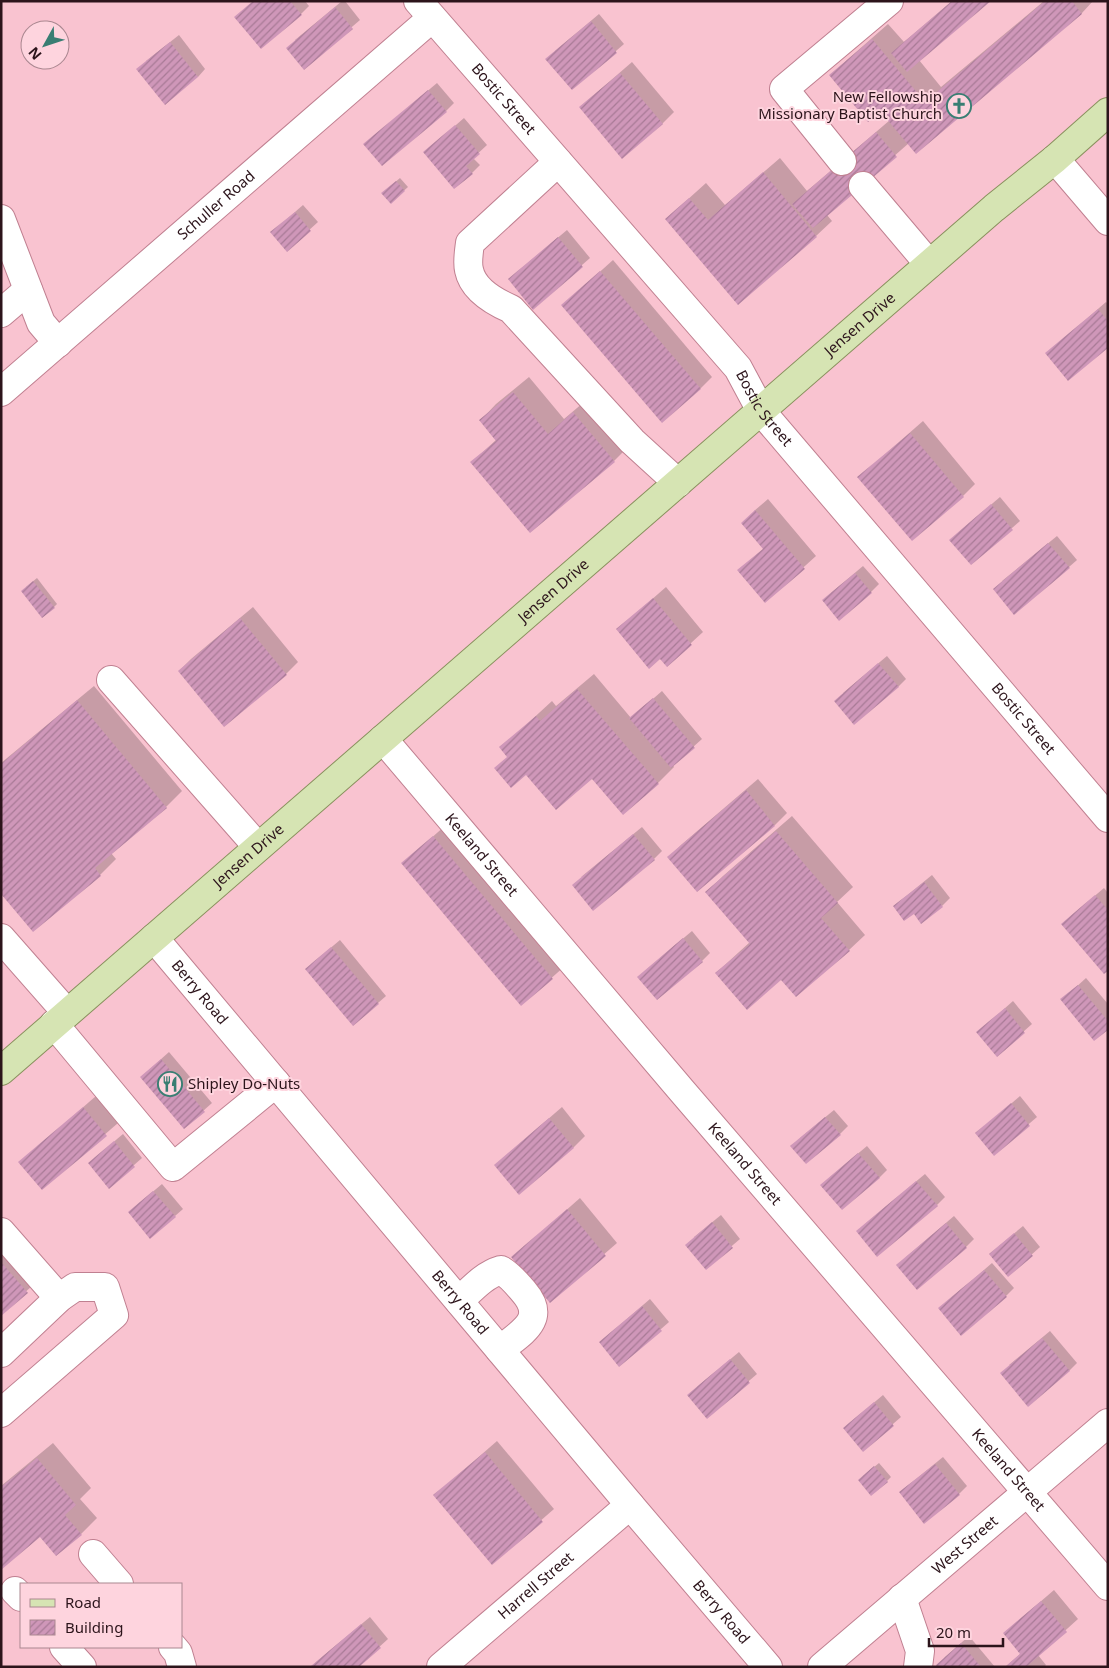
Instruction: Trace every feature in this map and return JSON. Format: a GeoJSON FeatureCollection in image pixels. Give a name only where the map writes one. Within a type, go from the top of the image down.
{"type":"FeatureCollection","features":[{"type":"Feature","properties":{"kind":"main road","name":"Jensen Drive"},"geometry":{"type":"LineString","coordinates":[[1,1071],[929,264],[1055,159],[1108,112]]}},
{"type":"Feature","properties":{"kind":"street"},"geometry":{"type":"LineString","coordinates":[[842,161],[784,89],[889,1]]}},
{"type":"Feature","properties":{"kind":"street","name":"Bostic Street"},"geometry":{"type":"LineString","coordinates":[[425,10],[738,368],[761,411],[1108,818]]}},
{"type":"Feature","properties":{"kind":"street","name":"Schuller Road"},"geometry":{"type":"LineString","coordinates":[[1,392],[58,343],[425,10]]}},
{"type":"Feature","properties":{"kind":"street"},"geometry":{"type":"LineString","coordinates":[[1055,159],[1108,221]]}},
{"type":"Feature","properties":{"kind":"street"},"geometry":{"type":"LineString","coordinates":[[558,162],[470,243],[468,271],[477,286],[494,301],[511,309],[632,441],[678,483]]}},
{"type":"Feature","properties":{"kind":"street"},"geometry":{"type":"LineString","coordinates":[[863,186],[929,264]]}},
{"type":"Feature","properties":{"kind":"street"},"geometry":{"type":"LineString","coordinates":[[1,219],[41,323],[58,343]]}},
{"type":"Feature","properties":{"kind":"street"},"geometry":{"type":"LineString","coordinates":[[1,313],[28,290]]}},
{"type":"Feature","properties":{"kind":"street"},"geometry":{"type":"LineString","coordinates":[[111,680],[258,848]]}},
{"type":"Feature","properties":{"kind":"street","name":"Keeland Street"},"geometry":{"type":"LineString","coordinates":[[383,739],[707,1121],[1108,1586]]}},
{"type":"Feature","properties":{"kind":"street"},"geometry":{"type":"LineString","coordinates":[[1,938],[173,1167],[276,1083]]}},
{"type":"Feature","properties":{"kind":"street","name":"Berry Road"},"geometry":{"type":"LineString","coordinates":[[154,938],[768,1667]]}},
{"type":"Feature","properties":{"kind":"street"},"geometry":{"type":"LineString","coordinates":[[1,1232],[59,1298]]}},
{"type":"Feature","properties":{"kind":"street"},"geometry":{"type":"LineString","coordinates":[[458,1301],[493,1272],[502,1270],[510,1275],[531,1300],[535,1310],[528,1327],[500,1350]]}},
{"type":"Feature","properties":{"kind":"street"},"geometry":{"type":"LineString","coordinates":[[1,1353],[59,1298],[75,1287],[105,1287],[114,1315],[1,1413]]}},
{"type":"Feature","properties":{"kind":"street","name":"West Street"},"geometry":{"type":"LineString","coordinates":[[822,1667],[1108,1423]]}},
{"type":"Feature","properties":{"kind":"street","name":"Harrell Street"},"geometry":{"type":"LineString","coordinates":[[441,1667],[630,1505]]}},
{"type":"Feature","properties":{"kind":"street"},"geometry":{"type":"LineString","coordinates":[[94,1554],[118,1583]]}},
{"type":"Feature","properties":{"kind":"street"},"geometry":{"type":"LineString","coordinates":[[902,1598],[920,1651],[918,1667]]}},
{"type":"Feature","properties":{"kind":"street"},"geometry":{"type":"LineString","coordinates":[[65,1648],[82,1667]]}},
{"type":"Feature","properties":{"kind":"street"},"geometry":{"type":"LineString","coordinates":[[174,1648],[178,1652],[182,1667]]}},
{"type":"Feature","properties":{"kind":"building"},"geometry":{"type":"Polygon","coordinates":[[[253,1],[290,1],[302,15],[261,49],[234,17],[253,1]]]}},
{"type":"Feature","properties":{"kind":"building"},"geometry":{"type":"Polygon","coordinates":[[[952,1],[991,1],[907,72],[891,53],[952,1]]]}},
{"type":"Feature","properties":{"kind":"building"},"geometry":{"type":"Polygon","coordinates":[[[1045,1],[1072,1],[1082,14],[916,154],[880,111],[868,122],[829,75],[872,39],[925,102],[1045,1]]]}},
{"type":"Feature","properties":{"kind":"building"},"geometry":{"type":"Polygon","coordinates":[[[335,7],[353,29],[304,70],[286,48],[335,7]]]}},
{"type":"Feature","properties":{"kind":"building"},"geometry":{"type":"Polygon","coordinates":[[[591,21],[617,53],[572,90],[545,59],[591,21]]]}},
{"type":"Feature","properties":{"kind":"building"},"geometry":{"type":"Polygon","coordinates":[[[170,42],[198,77],[165,105],[136,69],[170,42]]]}},
{"type":"Feature","properties":{"kind":"building"},"geometry":{"type":"Polygon","coordinates":[[[620,73],[663,124],[622,159],[579,107],[620,73]]]}},
{"type":"Feature","properties":{"kind":"building"},"geometry":{"type":"Polygon","coordinates":[[[428,90],[447,112],[382,166],[363,144],[428,90]]]}},
{"type":"Feature","properties":{"kind":"building"},"geometry":{"type":"Polygon","coordinates":[[[455,125],[480,154],[466,166],[473,174],[454,189],[423,152],[455,125]]]}},
{"type":"Feature","properties":{"kind":"building"},"geometry":{"type":"Polygon","coordinates":[[[876,132],[897,157],[813,228],[792,204],[876,132]]]}},
{"type":"Feature","properties":{"kind":"building"},"geometry":{"type":"Polygon","coordinates":[[[763,172],[817,237],[738,305],[665,219],[689,198],[708,220],[763,172]]]}},
{"type":"Feature","properties":{"kind":"building"},"geometry":{"type":"Polygon","coordinates":[[[396,181],[405,191],[391,204],[381,193],[396,181]]]}},
{"type":"Feature","properties":{"kind":"building"},"geometry":{"type":"Polygon","coordinates":[[[295,212],[311,231],[287,252],[270,232],[295,212]]]}},
{"type":"Feature","properties":{"kind":"building"},"geometry":{"type":"Polygon","coordinates":[[[558,237],[583,267],[533,310],[508,279],[558,237]]]}},
{"type":"Feature","properties":{"kind":"building"},"geometry":{"type":"Polygon","coordinates":[[[600,271],[701,389],[662,423],[561,305],[600,271]]]}},
{"type":"Feature","properties":{"kind":"building"},"geometry":{"type":"Polygon","coordinates":[[[1098,309],[1108,321],[1108,348],[1068,381],[1045,353],[1098,309]]]}},
{"type":"Feature","properties":{"kind":"building"},"geometry":{"type":"Polygon","coordinates":[[[513,392],[548,434],[573,412],[615,462],[530,533],[470,462],[496,441],[479,420],[513,392]]]}},
{"type":"Feature","properties":{"kind":"building"},"geometry":{"type":"Polygon","coordinates":[[[910,433],[964,497],[912,541],[857,477],[910,433]]]}},
{"type":"Feature","properties":{"kind":"building"},"geometry":{"type":"Polygon","coordinates":[[[991,504],[1013,530],[971,565],[949,540],[991,504]]]}},
{"type":"Feature","properties":{"kind":"building"},"geometry":{"type":"Polygon","coordinates":[[[755,510],[805,569],[765,603],[737,570],[763,549],[741,523],[755,510]]]}},
{"type":"Feature","properties":{"kind":"building"},"geometry":{"type":"Polygon","coordinates":[[[1048,543],[1070,568],[1014,615],[993,589],[1048,543]]]}},
{"type":"Feature","properties":{"kind":"building"},"geometry":{"type":"Polygon","coordinates":[[[855,573],[872,593],[839,621],[822,600],[855,573]]]}},
{"type":"Feature","properties":{"kind":"building"},"geometry":{"type":"Polygon","coordinates":[[[33,581],[55,608],[42,618],[21,591],[33,581]]]}},
{"type":"Feature","properties":{"kind":"building"},"geometry":{"type":"Polygon","coordinates":[[[653,598],[692,645],[667,667],[660,659],[649,669],[616,629],[653,598]]]}},
{"type":"Feature","properties":{"kind":"building"},"geometry":{"type":"Polygon","coordinates":[[[240,618],[287,675],[224,727],[178,671],[240,618]]]}},
{"type":"Feature","properties":{"kind":"building"},"geometry":{"type":"Polygon","coordinates":[[[878,663],[899,687],[854,725],[834,701],[878,663]]]}},
{"type":"Feature","properties":{"kind":"building"},"geometry":{"type":"Polygon","coordinates":[[[577,689],[659,784],[623,815],[592,779],[556,810],[526,775],[511,788],[494,768],[507,757],[499,747],[536,716],[540,721],[577,689]]]}},
{"type":"Feature","properties":{"kind":"building"},"geometry":{"type":"Polygon","coordinates":[[[653,698],[695,748],[671,768],[629,718],[653,698]]]}},
{"type":"Feature","properties":{"kind":"building"},"geometry":{"type":"Polygon","coordinates":[[[77,700],[167,808],[95,868],[101,876],[33,932],[1,894],[1,764],[77,700]]]}},
{"type":"Feature","properties":{"kind":"building"},"geometry":{"type":"Polygon","coordinates":[[[746,790],[775,826],[697,892],[667,857],[746,790]]]}},
{"type":"Feature","properties":{"kind":"building"},"geometry":{"type":"Polygon","coordinates":[[[776,831],[838,903],[821,918],[850,951],[796,997],[781,980],[747,1010],[715,973],[750,944],[705,892],[776,831]]]}},
{"type":"Feature","properties":{"kind":"building"},"geometry":{"type":"Polygon","coordinates":[[[633,834],[655,860],[593,911],[572,885],[633,834]]]}},
{"type":"Feature","properties":{"kind":"building"},"geometry":{"type":"Polygon","coordinates":[[[433,836],[553,979],[521,1006],[401,863],[433,836]]]}},
{"type":"Feature","properties":{"kind":"building"},"geometry":{"type":"Polygon","coordinates":[[[924,882],[943,907],[921,924],[914,914],[904,921],[893,906],[924,882]]]}},
{"type":"Feature","properties":{"kind":"building"},"geometry":{"type":"Polygon","coordinates":[[[1095,895],[1108,910],[1108,971],[1104,974],[1061,924],[1095,895]]]}},
{"type":"Feature","properties":{"kind":"building"},"geometry":{"type":"Polygon","coordinates":[[[683,938],[703,962],[657,1000],[637,977],[683,938]]]}},
{"type":"Feature","properties":{"kind":"building"},"geometry":{"type":"Polygon","coordinates":[[[331,947],[379,1004],[353,1026],[305,969],[331,947]]]}},
{"type":"Feature","properties":{"kind":"building"},"geometry":{"type":"Polygon","coordinates":[[[1078,985],[1108,1021],[1108,1030],[1094,1041],[1060,999],[1078,985]]]}},
{"type":"Feature","properties":{"kind":"building"},"geometry":{"type":"Polygon","coordinates":[[[1005,1008],[1025,1033],[997,1057],[976,1032],[1005,1008]]]}},
{"type":"Feature","properties":{"kind":"building"},"geometry":{"type":"Polygon","coordinates":[[[161,1059],[205,1112],[184,1129],[140,1077],[161,1059]]]}},
{"type":"Feature","properties":{"kind":"building"},"geometry":{"type":"Polygon","coordinates":[[[1011,1103],[1030,1126],[994,1156],[975,1133],[1011,1103]]]}},
{"type":"Feature","properties":{"kind":"building"},"geometry":{"type":"Polygon","coordinates":[[[83,1107],[107,1136],[42,1190],[18,1162],[83,1107]]]}},
{"type":"Feature","properties":{"kind":"building"},"geometry":{"type":"Polygon","coordinates":[[[825,1117],[841,1135],[806,1164],[790,1146],[825,1117]]]}},
{"type":"Feature","properties":{"kind":"building"},"geometry":{"type":"Polygon","coordinates":[[[549,1118],[574,1148],[519,1195],[494,1165],[549,1118]]]}},
{"type":"Feature","properties":{"kind":"building"},"geometry":{"type":"Polygon","coordinates":[[[114,1141],[135,1167],[109,1189],[88,1163],[114,1141]]]}},
{"type":"Feature","properties":{"kind":"building"},"geometry":{"type":"Polygon","coordinates":[[[858,1153],[880,1178],[842,1210],[820,1185],[858,1153]]]}},
{"type":"Feature","properties":{"kind":"building"},"geometry":{"type":"Polygon","coordinates":[[[916,1181],[938,1206],[877,1257],[856,1231],[916,1181]]]}},
{"type":"Feature","properties":{"kind":"building"},"geometry":{"type":"Polygon","coordinates":[[[153,1191],[176,1217],[150,1239],[128,1212],[153,1191]]]}},
{"type":"Feature","properties":{"kind":"building"},"geometry":{"type":"Polygon","coordinates":[[[567,1209],[606,1256],[550,1303],[511,1257],[567,1209]]]}},
{"type":"Feature","properties":{"kind":"building"},"geometry":{"type":"Polygon","coordinates":[[[712,1222],[733,1248],[706,1270],[685,1245],[712,1222]]]}},
{"type":"Feature","properties":{"kind":"building"},"geometry":{"type":"Polygon","coordinates":[[[946,1223],[967,1248],[917,1290],[896,1265],[946,1223]]]}},
{"type":"Feature","properties":{"kind":"building"},"geometry":{"type":"Polygon","coordinates":[[[1014,1233],[1033,1256],[1008,1277],[989,1254],[1014,1233]]]}},
{"type":"Feature","properties":{"kind":"building"},"geometry":{"type":"Polygon","coordinates":[[[1,1262],[28,1293],[1,1316],[1,1262]]]}},
{"type":"Feature","properties":{"kind":"building"},"geometry":{"type":"Polygon","coordinates":[[[984,1270],[1007,1297],[961,1336],[938,1308],[984,1270]]]}},
{"type":"Feature","properties":{"kind":"building"},"geometry":{"type":"Polygon","coordinates":[[[642,1306],[662,1331],[619,1367],[599,1342],[642,1306]]]}},
{"type":"Feature","properties":{"kind":"building"},"geometry":{"type":"Polygon","coordinates":[[[1042,1338],[1070,1371],[1028,1407],[1000,1373],[1042,1338]]]}},
{"type":"Feature","properties":{"kind":"building"},"geometry":{"type":"Polygon","coordinates":[[[730,1359],[750,1383],[707,1419],[687,1395],[730,1359]]]}},
{"type":"Feature","properties":{"kind":"building"},"geometry":{"type":"Polygon","coordinates":[[[874,1402],[894,1426],[863,1452],[843,1428],[874,1402]]]}},
{"type":"Feature","properties":{"kind":"building"},"geometry":{"type":"Polygon","coordinates":[[[485,1452],[543,1522],[492,1565],[433,1495],[485,1452]]]}},
{"type":"Feature","properties":{"kind":"building"},"geometry":{"type":"Polygon","coordinates":[[[37,1458],[76,1505],[65,1515],[82,1535],[56,1556],[40,1537],[1,1570],[1,1487],[37,1458]]]}},
{"type":"Feature","properties":{"kind":"building"},"geometry":{"type":"Polygon","coordinates":[[[935,1464],[960,1495],[924,1524],[899,1492],[935,1464]]]}},
{"type":"Feature","properties":{"kind":"building"},"geometry":{"type":"Polygon","coordinates":[[[874,1466],[888,1482],[871,1496],[858,1480],[874,1466]]]}},
{"type":"Feature","properties":{"kind":"building"},"geometry":{"type":"Polygon","coordinates":[[[1041,1601],[1067,1632],[1026,1667],[1005,1667],[1020,1654],[1003,1633],[1041,1601]]]}},
{"type":"Feature","properties":{"kind":"building"},"geometry":{"type":"Polygon","coordinates":[[[361,1624],[381,1648],[359,1667],[310,1667],[361,1624]]]}},
{"type":"Feature","properties":{"kind":"building"},"geometry":{"type":"Polygon","coordinates":[[[961,1643],[981,1667],[937,1667],[936,1665],[961,1643]]]}},
{"type":"Feature","properties":{"kind":"place","name":"New Fellowship Missionary Baptist Church"},"geometry":{"type":"Point","coordinates":[959,106]}},
{"type":"Feature","properties":{"kind":"place","name":"Shipley Do-Nuts"},"geometry":{"type":"Point","coordinates":[170,1084]}}]}
